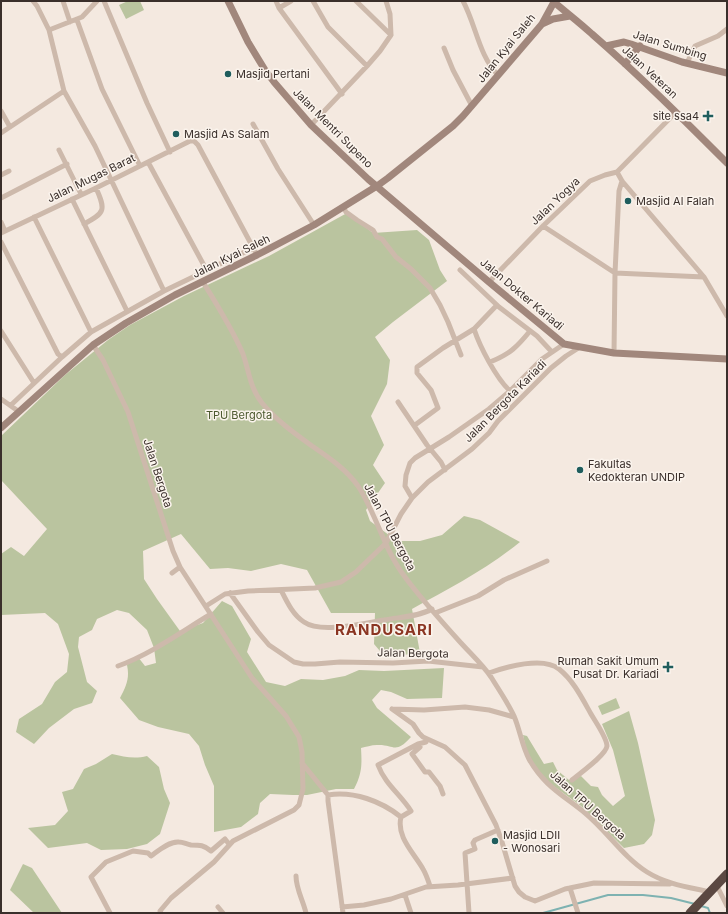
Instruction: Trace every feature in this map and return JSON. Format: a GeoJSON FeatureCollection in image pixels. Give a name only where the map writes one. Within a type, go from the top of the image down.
{"type":"FeatureCollection","features":[{"type":"Feature","properties":{"kind":"highway"},"geometry":{"type":"LineString","coordinates":[[690,913],[727,874]]}},
{"type":"Feature","properties":{"kind":"main road","name":"Jalan Mentri Supeno"},"geometry":{"type":"LineString","coordinates":[[228,1],[248,42],[274,82],[311,125],[377,186]]}},
{"type":"Feature","properties":{"kind":"main road","name":"Jalan Kyai Saleh"},"geometry":{"type":"LineString","coordinates":[[1,428],[18,411],[93,345],[126,323],[175,295],[314,225],[377,186],[453,126],[542,24],[554,2]]}},
{"type":"Feature","properties":{"kind":"main road","name":"Jalan Veteran"},"geometry":{"type":"LineString","coordinates":[[554,2],[606,46],[676,112],[727,163]]}},
{"type":"Feature","properties":{"kind":"main road"},"geometry":{"type":"LineString","coordinates":[[542,24],[553,19],[570,16]]}},
{"type":"Feature","properties":{"kind":"main road","name":"Jalan Sumbing"},"geometry":{"type":"LineString","coordinates":[[606,46],[624,42],[640,46],[687,63],[727,73]]}},
{"type":"Feature","properties":{"kind":"main road"},"geometry":{"type":"LineString","coordinates":[[625,64],[640,46]]}},
{"type":"Feature","properties":{"kind":"main road","name":"Jalan Dokter Kariadi"},"geometry":{"type":"LineString","coordinates":[[377,186],[564,344],[614,354],[727,359]]}},
{"type":"Feature","properties":{"kind":"street"},"geometry":{"type":"LineString","coordinates":[[33,1],[49,30],[64,91],[95,146],[164,291]]}},
{"type":"Feature","properties":{"kind":"street"},"geometry":{"type":"LineString","coordinates":[[63,1],[70,22]]}},
{"type":"Feature","properties":{"kind":"street"},"geometry":{"type":"LineString","coordinates":[[49,30],[77,20],[87,13],[97,1]]}},
{"type":"Feature","properties":{"kind":"street"},"geometry":{"type":"LineString","coordinates":[[104,1],[147,103],[170,152]]}},
{"type":"Feature","properties":{"kind":"street"},"geometry":{"type":"LineString","coordinates":[[276,1],[342,94]]}},
{"type":"Feature","properties":{"kind":"street"},"geometry":{"type":"LineString","coordinates":[[280,8],[291,1]]}},
{"type":"Feature","properties":{"kind":"street"},"geometry":{"type":"LineString","coordinates":[[313,1],[328,27],[367,66]]}},
{"type":"Feature","properties":{"kind":"street"},"geometry":{"type":"LineString","coordinates":[[356,1],[392,35]]}},
{"type":"Feature","properties":{"kind":"street"},"geometry":{"type":"LineString","coordinates":[[311,125],[342,94],[392,35],[390,14],[386,1]]}},
{"type":"Feature","properties":{"kind":"street"},"geometry":{"type":"LineString","coordinates":[[463,1],[488,63],[498,75]]}},
{"type":"Feature","properties":{"kind":"street"},"geometry":{"type":"LineString","coordinates":[[77,20],[102,89],[140,166]]}},
{"type":"Feature","properties":{"kind":"street"},"geometry":{"type":"LineString","coordinates":[[687,63],[695,46],[718,36],[727,29]]}},
{"type":"Feature","properties":{"kind":"street","name":"Jalan Kyai Saleh"},"geometry":{"type":"LineString","coordinates":[[444,48],[453,70],[472,106]]}},
{"type":"Feature","properties":{"kind":"street"},"geometry":{"type":"LineString","coordinates":[[1,133],[64,91]]}},
{"type":"Feature","properties":{"kind":"street"},"geometry":{"type":"LineString","coordinates":[[1,111],[10,127]]}},
{"type":"Feature","properties":{"kind":"street","name":"Jalan Yogya"},"geometry":{"type":"LineString","coordinates":[[489,282],[543,226],[590,181],[617,172],[676,112]]}},
{"type":"Feature","properties":{"kind":"street"},"geometry":{"type":"LineString","coordinates":[[253,124],[278,169],[314,225]]}},
{"type":"Feature","properties":{"kind":"street","name":"Jalan Mugas Barat"},"geometry":{"type":"LineString","coordinates":[[3,232],[190,141],[194,141],[253,248]]}},
{"type":"Feature","properties":{"kind":"street"},"geometry":{"type":"LineString","coordinates":[[59,150],[81,194]]}},
{"type":"Feature","properties":{"kind":"street"},"geometry":{"type":"LineString","coordinates":[[148,162],[207,271]]}},
{"type":"Feature","properties":{"kind":"street"},"geometry":{"type":"LineString","coordinates":[[1,198],[67,164]]}},
{"type":"Feature","properties":{"kind":"street"},"geometry":{"type":"LineString","coordinates":[[1,175],[9,171]]}},
{"type":"Feature","properties":{"kind":"street"},"geometry":{"type":"LineString","coordinates":[[617,172],[622,181],[704,277],[727,316]]}},
{"type":"Feature","properties":{"kind":"street"},"geometry":{"type":"LineString","coordinates":[[614,354],[615,273],[619,191],[622,181]]}},
{"type":"Feature","properties":{"kind":"street"},"geometry":{"type":"LineString","coordinates":[[84,224],[101,214],[102,201],[96,188]]}},
{"type":"Feature","properties":{"kind":"street"},"geometry":{"type":"LineString","coordinates":[[72,199],[128,311]]}},
{"type":"Feature","properties":{"kind":"street"},"geometry":{"type":"LineString","coordinates":[[343,207],[346,212],[373,230],[377,237],[382,239],[396,257],[411,269],[430,288],[448,322],[461,355]]}},
{"type":"Feature","properties":{"kind":"street"},"geometry":{"type":"LineString","coordinates":[[34,217],[91,332]]}},
{"type":"Feature","properties":{"kind":"street"},"geometry":{"type":"LineString","coordinates":[[1,222],[3,232]]}},
{"type":"Feature","properties":{"kind":"street"},"geometry":{"type":"LineString","coordinates":[[543,226],[615,273],[704,277]]}},
{"type":"Feature","properties":{"kind":"street"},"geometry":{"type":"LineString","coordinates":[[1,242],[58,354],[62,357]]}},
{"type":"Feature","properties":{"kind":"street"},"geometry":{"type":"LineString","coordinates":[[11,406],[62,357],[91,332],[164,291],[253,248],[257,255]]}},
{"type":"Feature","properties":{"kind":"street"},"geometry":{"type":"LineString","coordinates":[[460,270],[497,305],[530,331],[551,351]]}},
{"type":"Feature","properties":{"kind":"street","name":"Jalan TPU Bergota"},"geometry":{"type":"LineString","coordinates":[[203,282],[243,355],[252,387],[262,402],[291,431],[326,455],[357,485],[369,505],[397,566],[433,611],[488,673],[514,717],[529,758],[546,783],[585,813],[632,861],[647,872],[674,884],[713,889]]}},
{"type":"Feature","properties":{"kind":"street"},"geometry":{"type":"LineString","coordinates":[[414,425],[438,408],[433,394],[418,373],[417,367],[455,340],[474,329],[497,305]]}},
{"type":"Feature","properties":{"kind":"street"},"geometry":{"type":"LineString","coordinates":[[474,329],[501,381],[510,391]]}},
{"type":"Feature","properties":{"kind":"street"},"geometry":{"type":"LineString","coordinates":[[1,331],[34,383]]}},
{"type":"Feature","properties":{"kind":"street"},"geometry":{"type":"LineString","coordinates":[[490,362],[503,357],[515,349],[530,331]]}},
{"type":"Feature","properties":{"kind":"street"},"geometry":{"type":"LineString","coordinates":[[412,498],[405,486],[407,470],[410,463],[415,458],[449,437],[489,408],[510,391],[551,351],[564,344]]}},
{"type":"Feature","properties":{"kind":"street","name":"Jalan Bergota"},"geometry":{"type":"LineString","coordinates":[[93,345],[103,360],[128,412],[180,567],[252,678],[293,725],[299,737],[302,752],[303,789],[299,805],[294,810],[229,844]]}},
{"type":"Feature","properties":{"kind":"street","name":"Jalan Bergota Kariadi"},"geometry":{"type":"LineString","coordinates":[[386,543],[401,514],[412,498],[428,482],[472,449],[551,368],[566,356],[581,347]]}},
{"type":"Feature","properties":{"kind":"street"},"geometry":{"type":"LineString","coordinates":[[1,398],[18,411]]}},
{"type":"Feature","properties":{"kind":"street"},"geometry":{"type":"LineString","coordinates":[[398,402],[430,449],[441,462],[445,470]]}},
{"type":"Feature","properties":{"kind":"street"},"geometry":{"type":"LineString","coordinates":[[206,606],[219,597],[230,593],[315,588],[341,582],[356,572],[386,543]]}},
{"type":"Feature","properties":{"kind":"street"},"geometry":{"type":"LineString","coordinates":[[281,590],[286,602],[305,623],[321,627],[340,627],[433,611],[478,596],[504,580],[547,561]]}},
{"type":"Feature","properties":{"kind":"street"},"geometry":{"type":"LineString","coordinates":[[172,572],[180,567]]}},
{"type":"Feature","properties":{"kind":"street","name":"Jalan Bergota"},"geometry":{"type":"LineString","coordinates":[[230,593],[269,645],[294,662],[315,664],[340,662],[393,663],[428,661],[482,667]]}},
{"type":"Feature","properties":{"kind":"street"},"geometry":{"type":"LineString","coordinates":[[118,666],[127,663],[167,642],[211,614]]}},
{"type":"Feature","properties":{"kind":"street"},"geometry":{"type":"LineString","coordinates":[[488,673],[525,664],[546,664],[558,668],[567,676],[590,712],[605,740],[607,747],[605,751],[587,768],[572,780]]}},
{"type":"Feature","properties":{"kind":"street"},"geometry":{"type":"LineString","coordinates":[[514,717],[488,710],[465,707],[424,710],[392,709],[413,724],[428,740],[445,747],[460,759],[486,805],[498,830],[515,886],[519,892],[535,901],[594,883],[674,884]]}},
{"type":"Feature","properties":{"kind":"street"},"geometry":{"type":"LineString","coordinates":[[428,740],[412,754],[425,772],[430,772],[443,794]]}},
{"type":"Feature","properties":{"kind":"street"},"geometry":{"type":"LineString","coordinates":[[401,817],[411,811],[406,803],[390,787],[378,765],[428,740]]}},
{"type":"Feature","properties":{"kind":"street"},"geometry":{"type":"LineString","coordinates":[[302,762],[328,795],[342,910],[405,895],[415,890],[430,886],[467,884],[513,878]]}},
{"type":"Feature","properties":{"kind":"street"},"geometry":{"type":"LineString","coordinates":[[328,795],[356,795],[389,808],[401,817]]}},
{"type":"Feature","properties":{"kind":"street"},"geometry":{"type":"LineString","coordinates":[[401,817],[400,824],[403,838],[422,867],[430,886]]}},
{"type":"Feature","properties":{"kind":"street"},"geometry":{"type":"LineString","coordinates":[[469,913],[466,852],[475,849],[473,843],[475,840],[498,830]]}},
{"type":"Feature","properties":{"kind":"street"},"geometry":{"type":"LineString","coordinates":[[110,913],[91,877],[106,862],[133,851],[148,852],[151,856],[159,850],[180,841],[186,844],[204,846],[211,851],[225,838],[229,844],[214,862],[171,898],[160,912]]}},
{"type":"Feature","properties":{"kind":"street"},"geometry":{"type":"LineString","coordinates":[[296,876],[298,889],[306,913]]}},
{"type":"Feature","properties":{"kind":"street"},"geometry":{"type":"LineString","coordinates":[[713,889],[727,906]]}},
{"type":"Feature","properties":{"kind":"street"},"geometry":{"type":"LineString","coordinates":[[571,890],[578,913]]}},
{"type":"Feature","properties":{"kind":"street"},"geometry":{"type":"LineString","coordinates":[[405,895],[411,913]]}},
{"type":"Feature","properties":{"kind":"street"},"geometry":{"type":"LineString","coordinates":[[218,907],[223,913]]}},
{"type":"Feature","properties":{"kind":"green space"},"geometry":{"type":"Polygon","coordinates":[[[128,1],[140,1],[144,10],[126,19],[119,5],[128,1]]]}},
{"type":"Feature","properties":{"kind":"green space","name":"TPU Bergota"},"geometry":{"type":"Polygon","coordinates":[[[347,213],[373,233],[417,230],[429,240],[440,270],[447,281],[375,337],[390,360],[387,384],[371,416],[384,445],[373,465],[385,483],[366,510],[370,521],[397,541],[420,541],[442,535],[464,516],[480,520],[520,542],[481,570],[412,609],[420,653],[385,657],[374,644],[375,613],[331,613],[307,570],[281,564],[251,571],[228,568],[210,569],[181,534],[143,551],[144,579],[180,631],[203,623],[222,601],[232,606],[251,639],[247,652],[266,682],[285,686],[301,679],[323,680],[345,676],[359,670],[384,671],[444,668],[442,698],[407,699],[391,692],[381,690],[372,700],[377,708],[411,737],[398,747],[377,745],[361,748],[361,769],[359,779],[354,789],[336,789],[307,795],[270,794],[260,803],[258,814],[241,827],[214,832],[214,786],[199,746],[189,734],[158,727],[139,720],[120,698],[127,682],[127,665],[138,657],[145,666],[156,663],[154,648],[147,630],[129,613],[117,610],[97,619],[92,630],[79,637],[78,647],[87,682],[97,691],[92,703],[74,709],[49,728],[34,744],[16,732],[19,719],[42,704],[55,682],[67,672],[69,654],[58,624],[45,613],[1,615],[1,554],[11,547],[24,556],[47,529],[1,480],[1,436],[65,375],[108,340],[130,325],[184,296],[269,256],[347,213]]]}},
{"type":"Feature","properties":{"kind":"green space"},"geometry":{"type":"Polygon","coordinates":[[[616,698],[620,708],[602,715],[598,706],[616,698]]]}},
{"type":"Feature","properties":{"kind":"green space"},"geometry":{"type":"Polygon","coordinates":[[[629,711],[638,743],[655,820],[652,835],[644,844],[624,848],[581,806],[548,782],[528,758],[523,735],[527,736],[544,764],[553,762],[557,770],[569,780],[581,776],[591,786],[598,787],[602,795],[613,806],[625,796],[613,750],[602,724],[629,711]]]}},
{"type":"Feature","properties":{"kind":"green space"},"geometry":{"type":"Polygon","coordinates":[[[112,754],[130,757],[147,756],[159,767],[164,789],[170,803],[160,834],[147,844],[127,849],[101,850],[87,843],[48,848],[28,828],[55,825],[68,811],[62,792],[73,789],[84,769],[96,764],[112,754]]]}},
{"type":"Feature","properties":{"kind":"green space"},"geometry":{"type":"Polygon","coordinates":[[[23,864],[32,868],[62,913],[34,913],[10,890],[23,864]]]}},
{"type":"Feature","properties":{"kind":"waterway"},"geometry":{"type":"LineString","coordinates":[[543,913],[608,895],[643,895],[671,898],[695,904]]}},
{"type":"Feature","properties":{"kind":"waterway"},"geometry":{"type":"LineString","coordinates":[[701,906],[708,908],[710,913]]}},
{"type":"Feature","properties":{"kind":"place","name":"Masjid Pertani"},"geometry":{"type":"Point","coordinates":[228,74]}},
{"type":"Feature","properties":{"kind":"place","name":"site ssa4"},"geometry":{"type":"Point","coordinates":[708,116]}},
{"type":"Feature","properties":{"kind":"place","name":"Masjid As Salam"},"geometry":{"type":"Point","coordinates":[176,134]}},
{"type":"Feature","properties":{"kind":"place","name":"Masjid Al Falah"},"geometry":{"type":"Point","coordinates":[628,201]}},
{"type":"Feature","properties":{"kind":"place","name":"Fakultas Kedokteran UNDIP"},"geometry":{"type":"Point","coordinates":[580,470]}},
{"type":"Feature","properties":{"kind":"place","name":"Rumah Sakit Umum Pusat Dr. Kariadi"},"geometry":{"type":"Point","coordinates":[668,667]}},
{"type":"Feature","properties":{"kind":"place","name":"Masjid LDII - Wonosari"},"geometry":{"type":"Point","coordinates":[495,841]}},
{"type":"Feature","properties":{"kind":"district","name":"RANDUSARI"},"geometry":{"type":"Point","coordinates":[384,630]}}]}
